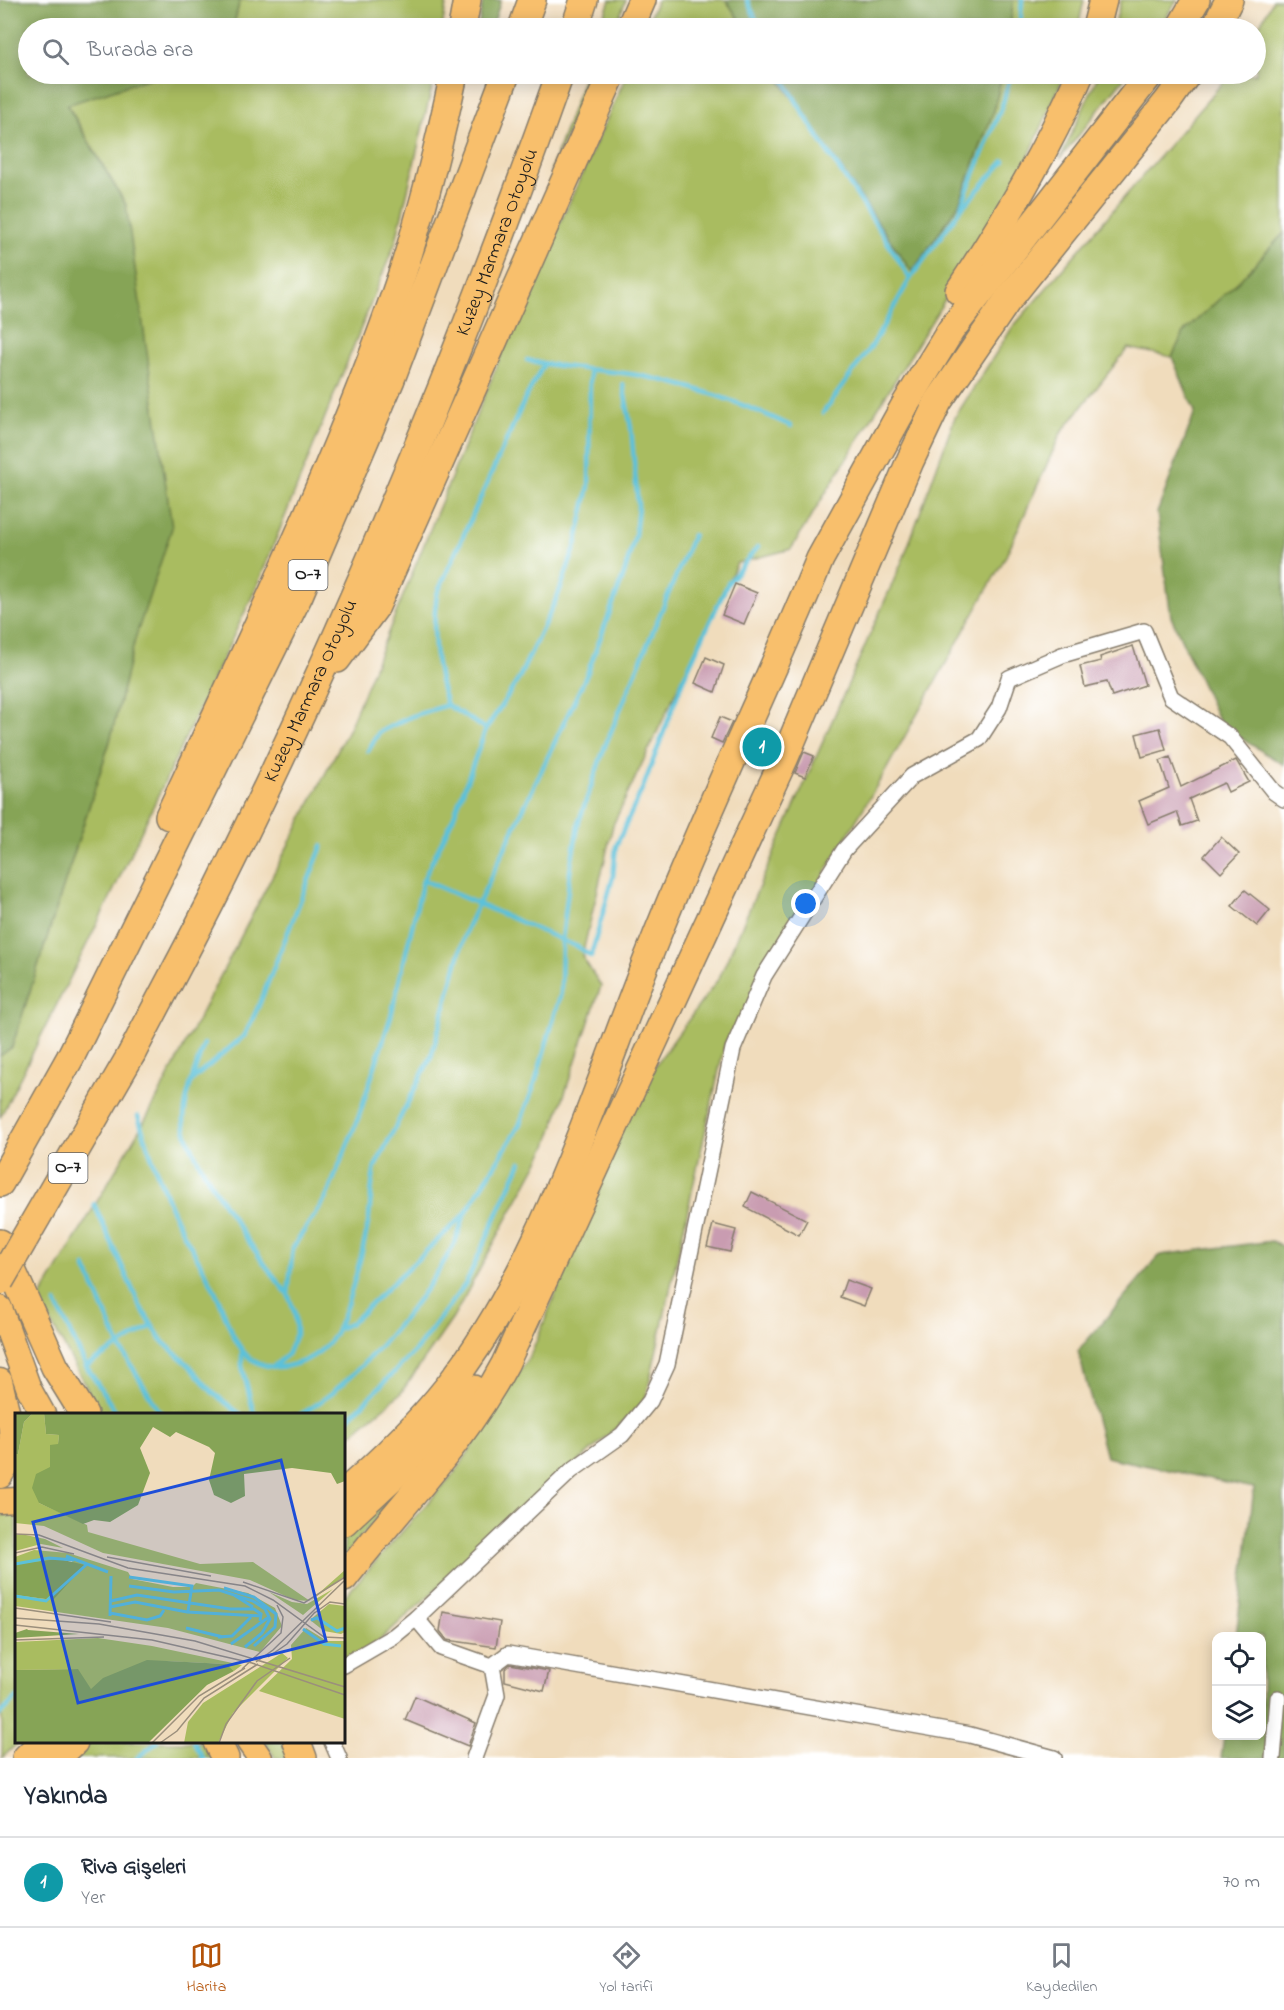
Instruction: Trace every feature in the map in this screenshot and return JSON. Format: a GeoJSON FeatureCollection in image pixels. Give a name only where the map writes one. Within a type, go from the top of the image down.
{"type":"FeatureCollection","features":[{"type":"Feature","properties":{"kind":"highway"},"geometry":{"type":"LineString","coordinates":[[464,18],[467,0]]}},
{"type":"Feature","properties":{"kind":"highway"},"geometry":{"type":"LineString","coordinates":[[526,18],[532,0]]}},
{"type":"Feature","properties":{"kind":"highway"},"geometry":{"type":"LineString","coordinates":[[578,18],[584,0]]}},
{"type":"Feature","properties":{"kind":"highway"},"geometry":{"type":"LineString","coordinates":[[634,18],[642,0]]}},
{"type":"Feature","properties":{"kind":"highway"},"geometry":{"type":"LineString","coordinates":[[1098,18],[1103,0]]}},
{"type":"Feature","properties":{"kind":"highway"},"geometry":{"type":"LineString","coordinates":[[1186,18],[1196,0]]}},
{"type":"Feature","properties":{"kind":"highway"},"geometry":{"type":"LineString","coordinates":[[1220,18],[1229,0]]}},
{"type":"Feature","properties":{"kind":"highway"},"geometry":{"type":"LineString","coordinates":[[70,1058],[138,884],[278,581],[375,348],[403,270],[426,191],[452,84]]}},
{"type":"Feature","properties":{"kind":"highway","name":"O-7"},"geometry":{"type":"LineString","coordinates":[[0,1183],[70,1058],[312,564],[391,379],[502,84]]}},
{"type":"Feature","properties":{"kind":"highway","name":"Kuzey Marmara Otoyolu"},"geometry":{"type":"LineString","coordinates":[[0,1281],[132,1053],[220,885],[307,698],[435,404],[489,268],[556,84]]}},
{"type":"Feature","properties":{"kind":"highway"},"geometry":{"type":"LineString","coordinates":[[307,698],[376,606],[608,84]]}},
{"type":"Feature","properties":{"kind":"highway"},"geometry":{"type":"LineString","coordinates":[[889,437],[907,380],[1028,178],[1064,112],[1076,84]]}},
{"type":"Feature","properties":{"kind":"highway"},"geometry":{"type":"LineString","coordinates":[[345,1492],[424,1416],[449,1386],[483,1333],[525,1259],[606,1072],[654,941],[820,559],[844,511],[957,321],[1142,84]]}},
{"type":"Feature","properties":{"kind":"highway"},"geometry":{"type":"LineString","coordinates":[[345,1577],[444,1458],[491,1391],[785,757],[910,460],[938,402],[1007,301],[1161,110],[1179,84]]}},
{"type":"Feature","properties":{"kind":"highway"},"geometry":{"type":"LineString","coordinates":[[345,1521],[432,1440],[480,1382],[532,1299],[588,1183]]}},
{"type":"Feature","properties":{"kind":"highway"},"geometry":{"type":"LineString","coordinates":[[0,1243],[55,1367],[83,1413]]}},
{"type":"Feature","properties":{"kind":"highway"},"geometry":{"type":"LineString","coordinates":[[345,1471],[375,1449],[409,1417],[483,1333]]}},
{"type":"Feature","properties":{"kind":"highway"},"geometry":{"type":"LineString","coordinates":[[26,1758],[41,1743]]}},
{"type":"Feature","properties":{"kind":"highway"},"geometry":{"type":"LineString","coordinates":[[57,1758],[73,1743]]}},
{"type":"Feature","properties":{"kind":"highway"},"geometry":{"type":"LineString","coordinates":[[218,1743],[225,1758]]}},
{"type":"Feature","properties":{"kind":"highway"},"geometry":{"type":"LineString","coordinates":[[297,1743],[303,1758]]}},
{"type":"Feature","properties":{"kind":"main road"},"geometry":{"type":"LineString","coordinates":[[0,1308],[29,1389],[42,1413]]}},
{"type":"Feature","properties":{"kind":"main road"},"geometry":{"type":"LineString","coordinates":[[0,1381],[14,1433],[12,1457],[0,1476]]}},
{"type":"Feature","properties":{"kind":"main road"},"geometry":{"type":"LineString","coordinates":[[0,1501],[15,1500]]}},
{"type":"Feature","properties":{"kind":"main road"},"geometry":{"type":"LineString","coordinates":[[219,1743],[231,1758]]}},
{"type":"Feature","properties":{"kind":"main road"},"geometry":{"type":"LineString","coordinates":[[250,1743],[260,1758]]}},
{"type":"Feature","properties":{"kind":"street"},"geometry":{"type":"LineString","coordinates":[[345,1664],[394,1636],[416,1618],[571,1471],[622,1435],[650,1401],[667,1364],[733,1049],[764,976],[844,850],[912,776],[979,739],[999,708],[1009,678],[1062,655],[1144,631],[1171,697],[1230,737],[1274,792],[1284,799]]}},
{"type":"Feature","properties":{"kind":"street"},"geometry":{"type":"LineString","coordinates":[[416,1618],[441,1648],[492,1666]]}},
{"type":"Feature","properties":{"kind":"street"},"geometry":{"type":"LineString","coordinates":[[492,1666],[508,1653],[970,1735],[1054,1758]]}},
{"type":"Feature","properties":{"kind":"street"},"geometry":{"type":"LineString","coordinates":[[474,1758],[497,1695],[492,1666]]}},
{"type":"Feature","properties":{"kind":"street"},"geometry":{"type":"LineString","coordinates":[[1274,1758],[1278,1698],[1284,1705]]}},
{"type":"Feature","properties":{"kind":"street"},"geometry":{"type":"LineString","coordinates":[[333,1743],[339,1758]]}},
{"type":"Feature","properties":{"kind":"green space"},"geometry":{"type":"Polygon","coordinates":[[[0,0],[240,0],[236,18],[18,18],[18,84],[131,84],[67,105],[126,205],[172,528],[135,639],[110,741],[12,1047],[0,1056],[0,0]]]}},
{"type":"Feature","properties":{"kind":"green space"},"geometry":{"type":"Polygon","coordinates":[[[240,0],[447,0],[444,18],[236,18],[240,0]]]}},
{"type":"Feature","properties":{"kind":"green space"},"geometry":{"type":"Polygon","coordinates":[[[483,0],[501,0],[495,18],[480,18],[483,0]]]}},
{"type":"Feature","properties":{"kind":"green space"},"geometry":{"type":"Polygon","coordinates":[[[610,0],[626,0],[619,18],[604,18],[610,0]]]}},
{"type":"Feature","properties":{"kind":"green space"},"geometry":{"type":"Polygon","coordinates":[[[657,0],[726,0],[738,18],[649,18],[657,0]]]}},
{"type":"Feature","properties":{"kind":"green space"},"geometry":{"type":"Polygon","coordinates":[[[726,0],[1013,0],[1011,18],[738,18],[726,0]]]}},
{"type":"Feature","properties":{"kind":"green space"},"geometry":{"type":"Polygon","coordinates":[[[1013,0],[1084,0],[1080,18],[1011,18],[1013,0]]]}},
{"type":"Feature","properties":{"kind":"green space"},"geometry":{"type":"Polygon","coordinates":[[[1121,0],[1177,0],[1165,18],[1116,18],[1121,0]]]}},
{"type":"Feature","properties":{"kind":"green space"},"geometry":{"type":"Polygon","coordinates":[[[1273,0],[1284,0],[1284,233],[1240,280],[1184,332],[1172,357],[1128,348],[1061,433],[1006,556],[886,770],[725,1043],[645,1402],[345,1671],[345,1596],[457,1470],[532,1352],[638,1089],[719,978],[904,557],[955,417],[1012,328],[1221,84],[1266,84],[1266,18],[1263,18],[1273,0]]]}},
{"type":"Feature","properties":{"kind":"green space"},"geometry":{"type":"Polygon","coordinates":[[[130,84],[433,84],[396,241],[257,586],[110,898],[0,1118],[0,1056],[12,1047],[110,741],[135,639],[126,205],[67,104],[130,84]]]}},
{"type":"Feature","properties":{"kind":"green space"},"geometry":{"type":"Polygon","coordinates":[[[581,84],[590,84],[550,172],[581,84]]]}},
{"type":"Feature","properties":{"kind":"green space"},"geometry":{"type":"Polygon","coordinates":[[[623,84],[783,84],[912,272],[959,204],[994,110],[1000,84],[1061,84],[1017,183],[791,549],[737,563],[613,825],[582,956],[601,986],[547,1146],[453,1318],[400,1394],[345,1439],[345,1413],[100,1413],[39,1300],[150,1112],[350,726],[504,348],[623,84]]]}},
{"type":"Feature","properties":{"kind":"green space"},"geometry":{"type":"Polygon","coordinates":[[[783,84],[1000,84],[994,110],[959,204],[912,272],[783,84]]]}},
{"type":"Feature","properties":{"kind":"green space"},"geometry":{"type":"Polygon","coordinates":[[[1094,84],[1119,84],[1060,159],[1094,84]]]}},
{"type":"Feature","properties":{"kind":"green space"},"geometry":{"type":"Polygon","coordinates":[[[1284,233],[1284,765],[1221,726],[1171,617],[1157,513],[1195,412],[1172,357],[1184,332],[1240,280],[1284,233]]]}},
{"type":"Feature","properties":{"kind":"green space"},"geometry":{"type":"Polygon","coordinates":[[[1272,1241],[1284,1247],[1284,1758],[1221,1758],[1223,1740],[1266,1740],[1266,1632],[1236,1632],[1254,1488],[1106,1457],[1078,1351],[1160,1255],[1272,1241]]]}},
{"type":"Feature","properties":{"kind":"green space"},"geometry":{"type":"Polygon","coordinates":[[[427,1456],[345,1556],[345,1529],[427,1456]]]}},
{"type":"Feature","properties":{"kind":"green space"},"geometry":{"type":"Polygon","coordinates":[[[0,1510],[15,1513],[15,1743],[18,1743],[2,1758],[0,1510]]]}},
{"type":"Feature","properties":{"kind":"green space"},"geometry":{"type":"Polygon","coordinates":[[[88,1743],[205,1743],[214,1758],[68,1758],[88,1743]]]}},
{"type":"Feature","properties":{"kind":"green space"},"geometry":{"type":"Polygon","coordinates":[[[267,1743],[285,1743],[290,1758],[275,1758],[267,1743]]]}},
{"type":"Feature","properties":{"kind":"building"},"geometry":{"type":"Polygon","coordinates":[[[735,584],[757,593],[744,624],[722,615],[735,584]]]}},
{"type":"Feature","properties":{"kind":"building"},"geometry":{"type":"Polygon","coordinates":[[[1133,646],[1145,685],[1112,696],[1107,682],[1085,687],[1080,666],[1101,661],[1100,657],[1133,646]]]}},
{"type":"Feature","properties":{"kind":"building"},"geometry":{"type":"Polygon","coordinates":[[[706,657],[724,665],[715,692],[695,683],[706,657]]]}},
{"type":"Feature","properties":{"kind":"building"},"geometry":{"type":"Polygon","coordinates":[[[720,717],[732,722],[722,743],[711,738],[720,717]]]}},
{"type":"Feature","properties":{"kind":"building"},"geometry":{"type":"Polygon","coordinates":[[[1160,728],[1166,750],[1142,757],[1136,734],[1160,728]]]}},
{"type":"Feature","properties":{"kind":"building"},"geometry":{"type":"Polygon","coordinates":[[[761,734],[775,740],[766,761],[751,755],[761,734]]]}},
{"type":"Feature","properties":{"kind":"building"},"geometry":{"type":"Polygon","coordinates":[[[804,752],[814,756],[805,777],[795,773],[804,752]]]}},
{"type":"Feature","properties":{"kind":"building"},"geometry":{"type":"Polygon","coordinates":[[[1170,757],[1181,787],[1236,760],[1249,782],[1228,792],[1224,783],[1189,799],[1197,821],[1182,826],[1177,812],[1148,824],[1139,801],[1169,788],[1160,761],[1170,757]]]}},
{"type":"Feature","properties":{"kind":"building"},"geometry":{"type":"Polygon","coordinates":[[[1221,837],[1239,854],[1221,873],[1204,856],[1221,837]]]}},
{"type":"Feature","properties":{"kind":"building"},"geometry":{"type":"Polygon","coordinates":[[[1245,890],[1270,910],[1257,926],[1232,906],[1245,890]]]}},
{"type":"Feature","properties":{"kind":"building"},"geometry":{"type":"Polygon","coordinates":[[[752,1192],[807,1220],[799,1235],[745,1207],[752,1192]]]}},
{"type":"Feature","properties":{"kind":"building"},"geometry":{"type":"Polygon","coordinates":[[[713,1224],[736,1230],[730,1252],[707,1247],[713,1224]]]}},
{"type":"Feature","properties":{"kind":"building"},"geometry":{"type":"Polygon","coordinates":[[[846,1280],[871,1289],[864,1306],[840,1297],[846,1280]]]}},
{"type":"Feature","properties":{"kind":"building"},"geometry":{"type":"Polygon","coordinates":[[[443,1612],[500,1622],[496,1647],[447,1640],[440,1631],[443,1612]]]}},
{"type":"Feature","properties":{"kind":"building"},"geometry":{"type":"Polygon","coordinates":[[[510,1664],[549,1671],[544,1691],[505,1681],[505,1669],[510,1664]]]}},
{"type":"Feature","properties":{"kind":"building"},"geometry":{"type":"Polygon","coordinates":[[[415,1696],[476,1723],[468,1746],[405,1720],[415,1696]]]}},
{"type":"Feature","properties":{"kind":"waterway"},"geometry":{"type":"LineString","coordinates":[[747,0],[755,18]]}},
{"type":"Feature","properties":{"kind":"waterway"},"geometry":{"type":"LineString","coordinates":[[1021,18],[1022,0]]}},
{"type":"Feature","properties":{"kind":"waterway"},"geometry":{"type":"LineString","coordinates":[[787,84],[811,126],[910,279]]}},
{"type":"Feature","properties":{"kind":"waterway"},"geometry":{"type":"LineString","coordinates":[[961,206],[1002,106],[1008,84]]}},
{"type":"Feature","properties":{"kind":"waterway"},"geometry":{"type":"LineString","coordinates":[[823,413],[873,344],[910,279],[960,210],[1004,161]]}},
{"type":"Feature","properties":{"kind":"waterway"},"geometry":{"type":"LineString","coordinates":[[527,360],[637,375],[677,384],[735,402],[791,426]]}},
{"type":"Feature","properties":{"kind":"waterway"},"geometry":{"type":"LineString","coordinates":[[486,729],[447,705],[435,650],[434,622],[437,594],[525,399],[544,364]]}},
{"type":"Feature","properties":{"kind":"waterway"},"geometry":{"type":"LineString","coordinates":[[275,1365],[287,1355],[296,1334],[295,1314],[288,1294],[293,1247],[326,1198],[359,1116],[391,1016],[423,880],[453,818],[486,729],[518,680],[558,595],[576,545],[589,486],[590,370]]}},
{"type":"Feature","properties":{"kind":"waterway"},"geometry":{"type":"LineString","coordinates":[[138,1116],[165,1194],[219,1300],[238,1345],[251,1359],[273,1367],[297,1364],[319,1352],[334,1335],[345,1310],[367,1229],[375,1167],[431,1057],[466,930],[587,674],[624,574],[635,536],[638,506],[631,428],[623,384]]}},
{"type":"Feature","properties":{"kind":"waterway"},"geometry":{"type":"LineString","coordinates":[[337,1329],[351,1323],[465,1214],[519,1126],[535,1083],[561,993],[562,940],[571,864],[579,821],[605,746],[693,535]]}},
{"type":"Feature","properties":{"kind":"waterway"},"geometry":{"type":"LineString","coordinates":[[423,880],[578,947],[591,956],[613,877],[616,846],[644,785],[685,675],[728,583],[758,547]]}},
{"type":"Feature","properties":{"kind":"waterway"},"geometry":{"type":"LineString","coordinates":[[368,751],[379,732],[412,716],[447,705]]}},
{"type":"Feature","properties":{"kind":"waterway"},"geometry":{"type":"LineString","coordinates":[[192,1080],[245,1035],[322,846]]}},
{"type":"Feature","properties":{"kind":"waterway"},"geometry":{"type":"LineString","coordinates":[[204,1044],[186,1101],[184,1120],[187,1136],[196,1157],[226,1208],[287,1293]]}},
{"type":"Feature","properties":{"kind":"waterway"},"geometry":{"type":"LineString","coordinates":[[345,1422],[416,1350],[466,1283],[521,1162]]}},
{"type":"Feature","properties":{"kind":"waterway"},"geometry":{"type":"LineString","coordinates":[[94,1204],[140,1306],[163,1342],[190,1366],[212,1392],[239,1413]]}},
{"type":"Feature","properties":{"kind":"waterway"},"geometry":{"type":"LineString","coordinates":[[303,1413],[322,1401],[343,1383],[365,1362],[406,1315],[453,1246],[464,1216]]}},
{"type":"Feature","properties":{"kind":"waterway"},"geometry":{"type":"LineString","coordinates":[[85,1266],[120,1347],[160,1413]]}},
{"type":"Feature","properties":{"kind":"waterway"},"geometry":{"type":"LineString","coordinates":[[56,1303],[86,1366],[116,1413]]}},
{"type":"Feature","properties":{"kind":"waterway"},"geometry":{"type":"LineString","coordinates":[[86,1366],[152,1326]]}},
{"type":"Feature","properties":{"kind":"waterway"},"geometry":{"type":"LineString","coordinates":[[242,1350],[242,1366],[254,1413]]}},
{"type":"Feature","properties":{"kind":"waterway"},"geometry":{"type":"LineString","coordinates":[[0,1715],[15,1699]]}},
{"type":"Feature","properties":{"kind":"waterway"},"geometry":{"type":"LineString","coordinates":[[137,1758],[156,1743]]}},
{"type":"Feature","properties":{"kind":"waterway"},"geometry":{"type":"LineString","coordinates":[[195,1743],[203,1758]]}},
{"type":"Feature","properties":{"kind":"place","name":"Riva Gişeleri"},"geometry":{"type":"Point","coordinates":[762,747]}}]}
